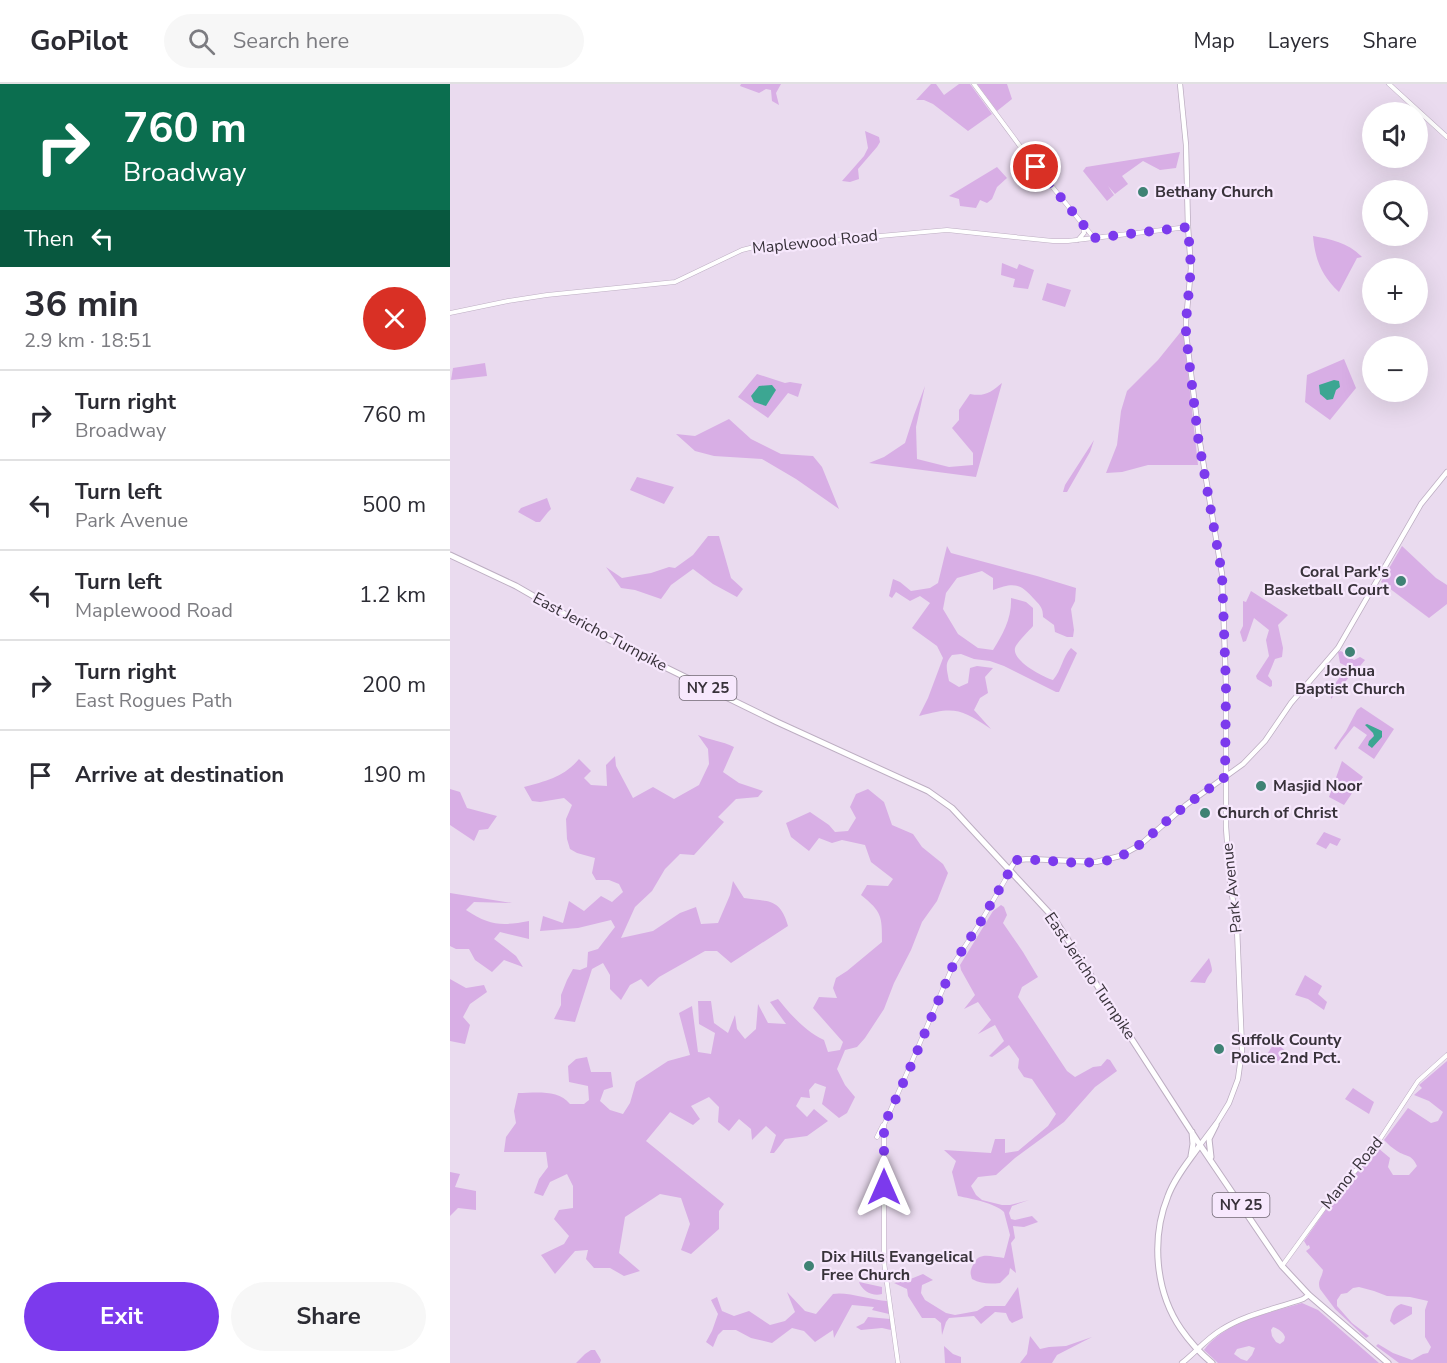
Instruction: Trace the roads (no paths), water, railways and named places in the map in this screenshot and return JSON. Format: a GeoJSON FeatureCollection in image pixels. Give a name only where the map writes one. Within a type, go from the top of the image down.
{"type":"FeatureCollection","features":[{"type":"Feature","properties":{"kind":"main road","name":"Park Avenue"},"geometry":{"type":"LineString","coordinates":[[1180,84],[1186,145],[1191,268],[1186,334],[1198,437],[1222,585],[1226,686],[1226,827],[1230,881],[1237,928],[1242,1050],[1234,1091],[1216,1125],[1200,1145]]}},
{"type":"Feature","properties":{"kind":"main road"},"geometry":{"type":"LineString","coordinates":[[1010,869],[1016,860],[1096,862],[1120,856],[1140,845],[1178,812],[1243,764],[1261,746],[1291,703],[1338,648],[1421,504],[1447,472]]}},
{"type":"Feature","properties":{"kind":"main road","name":"East Jericho Turnpike"},"geometry":{"type":"LineString","coordinates":[[450,555],[512,584],[622,646],[777,722],[928,791],[952,808],[1053,917],[1200,1145],[1282,1266],[1309,1295],[1388,1363]]}},
{"type":"Feature","properties":{"kind":"main road"},"geometry":{"type":"LineString","coordinates":[[1213,1164],[1209,1142],[1216,1125]]}},
{"type":"Feature","properties":{"kind":"main road"},"geometry":{"type":"LineString","coordinates":[[1191,1159],[1192,1131]]}},
{"type":"Feature","properties":{"kind":"main road"},"geometry":{"type":"LineString","coordinates":[[1200,1145],[1167,1198],[1161,1221],[1158,1268],[1163,1290],[1180,1328],[1197,1350],[1212,1363]]}},
{"type":"Feature","properties":{"kind":"main road"},"geometry":{"type":"LineString","coordinates":[[1191,1159],[1200,1154],[1213,1164]]}},
{"type":"Feature","properties":{"kind":"main road"},"geometry":{"type":"LineString","coordinates":[[1182,1363],[1213,1335],[1236,1322],[1309,1295]]}},
{"type":"Feature","properties":{"kind":"street"},"geometry":{"type":"LineString","coordinates":[[974,84],[1028,157],[1094,238]]}},
{"type":"Feature","properties":{"kind":"street"},"geometry":{"type":"LineString","coordinates":[[1389,84],[1447,137]]}},
{"type":"Feature","properties":{"kind":"street"},"geometry":{"type":"LineString","coordinates":[[1076,240],[1083,235],[1083,225]]}},
{"type":"Feature","properties":{"kind":"street","name":"Maplewood Road"},"geometry":{"type":"LineString","coordinates":[[450,312],[547,295],[675,282],[742,250],[762,245],[947,230],[1053,241],[1188,227]]}},
{"type":"Feature","properties":{"kind":"street"},"geometry":{"type":"LineString","coordinates":[[877,1137],[914,1059],[954,963],[980,923],[1010,869]]}},
{"type":"Feature","properties":{"kind":"street","name":"Manor Road"},"geometry":{"type":"LineString","coordinates":[[1282,1266],[1335,1193],[1369,1156],[1418,1081],[1447,1055]]}},
{"type":"Feature","properties":{"kind":"street"},"geometry":{"type":"LineString","coordinates":[[884,1125],[884,1262],[898,1363]]}},
{"type":"Feature","properties":{"kind":"place","name":"Bethany Church"},"geometry":{"type":"Point","coordinates":[1143,192]}},
{"type":"Feature","properties":{"kind":"place","name":"Coral Park's Basketball Court"},"geometry":{"type":"Point","coordinates":[1401,581]}},
{"type":"Feature","properties":{"kind":"place","name":"Joshua Baptist Church"},"geometry":{"type":"Point","coordinates":[1350,652]}},
{"type":"Feature","properties":{"kind":"place","name":"Masjid Noor"},"geometry":{"type":"Point","coordinates":[1261,786]}},
{"type":"Feature","properties":{"kind":"place","name":"Church of Christ"},"geometry":{"type":"Point","coordinates":[1205,813]}},
{"type":"Feature","properties":{"kind":"place","name":"Suffolk County Police 2nd Pct."},"geometry":{"type":"Point","coordinates":[1219,1049]}},
{"type":"Feature","properties":{"kind":"place","name":"Dix Hills Evangelical Free Church"},"geometry":{"type":"Point","coordinates":[809,1266]}}]}
